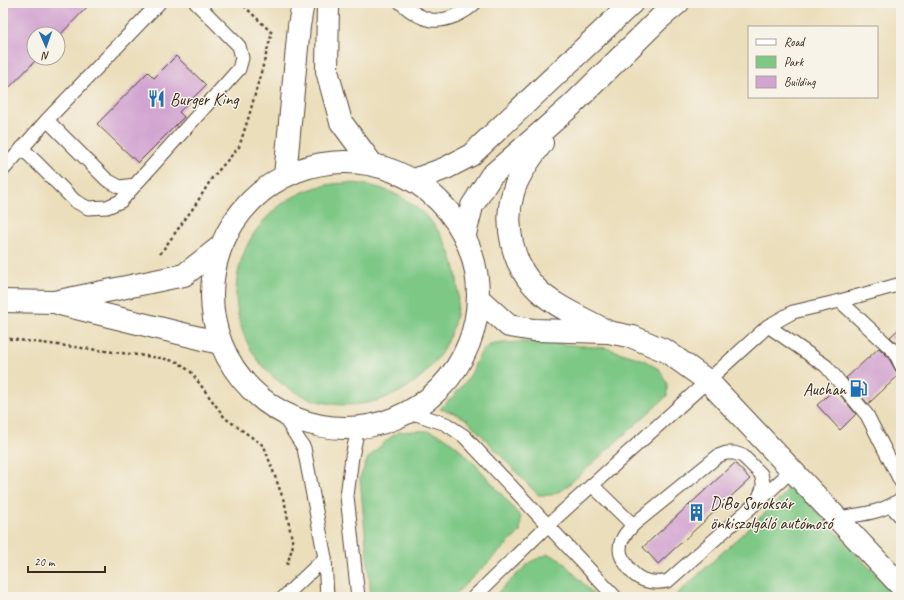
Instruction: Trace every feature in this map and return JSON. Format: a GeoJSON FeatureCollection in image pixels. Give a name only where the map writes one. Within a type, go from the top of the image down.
{"type":"FeatureCollection","features":[{"type":"Feature","properties":{"kind":"main road"},"geometry":{"type":"LineString","coordinates":[[285,176],[299,26],[303,3]]}},
{"type":"Feature","properties":{"kind":"main road"},"geometry":{"type":"LineString","coordinates":[[328,3],[327,71],[339,115],[341,122],[372,164]]}},
{"type":"Feature","properties":{"kind":"main road"},"geometry":{"type":"LineString","coordinates":[[414,180],[446,168],[471,155],[632,3]]}},
{"type":"Feature","properties":{"kind":"main road"},"geometry":{"type":"LineString","coordinates":[[465,234],[472,206],[490,176],[571,106],[660,18],[679,3]]}},
{"type":"Feature","properties":{"kind":"main road"},"geometry":{"type":"LineString","coordinates":[[571,106],[528,160],[513,192],[509,212],[510,233],[515,253],[523,271],[534,287],[550,300],[608,332]]}},
{"type":"Feature","properties":{"kind":"main road"},"geometry":{"type":"LineString","coordinates":[[343,161],[372,164],[414,180],[434,195],[451,213],[465,234],[476,266],[479,299],[470,344],[446,383],[410,412],[385,422],[358,428],[324,427],[280,412],[244,383],[220,343],[212,311],[212,279],[220,247],[246,205],[285,176],[313,165],[343,161]]}},
{"type":"Feature","properties":{"kind":"main road"},"geometry":{"type":"LineString","coordinates":[[3,301],[54,302],[184,275],[220,247]]}},
{"type":"Feature","properties":{"kind":"main road"},"geometry":{"type":"LineString","coordinates":[[479,299],[509,326],[534,330],[608,332],[633,337],[666,351],[708,381],[901,586]]}},
{"type":"Feature","properties":{"kind":"main road"},"geometry":{"type":"LineString","coordinates":[[54,302],[220,343]]}},
{"type":"Feature","properties":{"kind":"lane"},"geometry":{"type":"LineString","coordinates":[[3,170],[47,120],[160,3]]}},
{"type":"Feature","properties":{"kind":"lane"},"geometry":{"type":"LineString","coordinates":[[22,148],[75,201],[88,208],[107,207],[121,201],[239,69],[242,58],[239,46],[196,3]]}},
{"type":"Feature","properties":{"kind":"lane"},"geometry":{"type":"LineString","coordinates":[[401,3],[410,11],[432,20],[448,18],[470,8],[476,3]]}},
{"type":"Feature","properties":{"kind":"lane"},"geometry":{"type":"LineString","coordinates":[[47,120],[107,180],[120,187],[135,185]]}},
{"type":"Feature","properties":{"kind":"lane"},"geometry":{"type":"LineString","coordinates":[[474,597],[547,526],[768,326],[793,312],[901,284]]}},
{"type":"Feature","properties":{"kind":"lane"},"geometry":{"type":"LineString","coordinates":[[840,301],[895,352],[901,365]]}},
{"type":"Feature","properties":{"kind":"lane"},"geometry":{"type":"LineString","coordinates":[[768,326],[826,366],[866,415],[901,482]]}},
{"type":"Feature","properties":{"kind":"lane"},"geometry":{"type":"LineString","coordinates":[[280,412],[304,448],[325,558],[327,597]]}},
{"type":"Feature","properties":{"kind":"lane"},"geometry":{"type":"LineString","coordinates":[[410,412],[446,424],[464,436],[615,597]]}},
{"type":"Feature","properties":{"kind":"lane"},"geometry":{"type":"LineString","coordinates":[[358,428],[352,457],[347,496],[358,597]]}},
{"type":"Feature","properties":{"kind":"lane"},"geometry":{"type":"LineString","coordinates":[[757,502],[763,488],[761,474],[743,456],[734,452],[726,453],[718,456],[633,525],[623,538],[620,550],[630,572],[644,580],[657,583],[668,580],[757,502],[792,470]]}},
{"type":"Feature","properties":{"kind":"lane"},"geometry":{"type":"LineString","coordinates":[[592,485],[633,525]]}},
{"type":"Feature","properties":{"kind":"lane"},"geometry":{"type":"LineString","coordinates":[[837,518],[867,514],[896,503],[901,517]]}},
{"type":"Feature","properties":{"kind":"lane"},"geometry":{"type":"LineString","coordinates":[[284,597],[325,558]]}},
{"type":"Feature","properties":{"kind":"path"},"geometry":{"type":"LineString","coordinates":[[162,280],[160,254],[196,204],[212,178],[239,147],[249,116],[272,33],[241,3]]}},
{"type":"Feature","properties":{"kind":"path"},"geometry":{"type":"LineString","coordinates":[[161,358],[163,329]]}},
{"type":"Feature","properties":{"kind":"path"},"geometry":{"type":"LineString","coordinates":[[3,338],[161,358],[178,362],[191,372],[225,418],[264,446],[285,504],[293,545],[288,564],[285,568]]}},
{"type":"Feature","properties":{"kind":"green space"},"geometry":{"type":"Polygon","coordinates":[[[347,183],[369,185],[399,196],[417,208],[433,224],[445,242],[453,262],[456,272],[458,294],[456,316],[445,346],[433,364],[417,380],[399,392],[379,400],[369,403],[347,405],[325,403],[295,392],[277,380],[261,364],[249,346],[241,326],[238,316],[236,294],[238,272],[249,242],[261,224],[277,208],[295,196],[315,188],[325,185],[347,183]]]}},
{"type":"Feature","properties":{"kind":"green space"},"geometry":{"type":"Polygon","coordinates":[[[522,342],[606,348],[644,360],[660,370],[667,384],[667,396],[564,489],[552,495],[538,495],[466,419],[454,413],[440,409],[468,379],[486,347],[498,343],[522,342]]]}},
{"type":"Feature","properties":{"kind":"green space"},"geometry":{"type":"Polygon","coordinates":[[[430,431],[442,436],[466,455],[521,517],[520,532],[452,597],[371,597],[360,478],[368,458],[388,439],[399,432],[430,431]]]}},
{"type":"Feature","properties":{"kind":"green space"},"geometry":{"type":"Polygon","coordinates":[[[789,482],[897,597],[674,597],[779,500],[786,492],[786,484],[789,482]]]}},
{"type":"Feature","properties":{"kind":"green space"},"geometry":{"type":"Polygon","coordinates":[[[548,554],[560,559],[596,597],[493,597],[530,562],[548,554]]]}},
{"type":"Feature","properties":{"kind":"building"},"geometry":{"type":"Polygon","coordinates":[[[3,3],[91,3],[66,29],[66,26],[26,26],[26,66],[30,66],[3,94],[3,3]]]}},
{"type":"Feature","properties":{"kind":"building","name":"Burger King"},"geometry":{"type":"Polygon","coordinates":[[[176,56],[206,85],[179,112],[184,117],[138,163],[97,124],[148,72],[154,78],[176,56]]]}},
{"type":"Feature","properties":{"kind":"building"},"geometry":{"type":"Polygon","coordinates":[[[901,327],[901,347],[890,337],[901,327]]]}},
{"type":"Feature","properties":{"kind":"building"},"geometry":{"type":"Polygon","coordinates":[[[879,348],[888,357],[896,371],[901,373],[868,404],[846,378],[879,348]]]}},
{"type":"Feature","properties":{"kind":"building"},"geometry":{"type":"Polygon","coordinates":[[[835,389],[856,414],[840,430],[817,405],[835,389]]]}},
{"type":"Feature","properties":{"kind":"building","name":"DiBo Soroksár önkiszolgáló autómosó"},"geometry":{"type":"Polygon","coordinates":[[[735,463],[750,479],[658,564],[643,547],[735,463]]]}},
{"type":"Feature","properties":{"kind":"place","name":"Burger King"},"geometry":{"type":"Point","coordinates":[157,99]}},
{"type":"Feature","properties":{"kind":"place","name":"Auchan"},"geometry":{"type":"Point","coordinates":[859,389]}},
{"type":"Feature","properties":{"kind":"place","name":"DiBo Soroksár önkiszolgáló autómosó"},"geometry":{"type":"Point","coordinates":[697,513]}}]}
